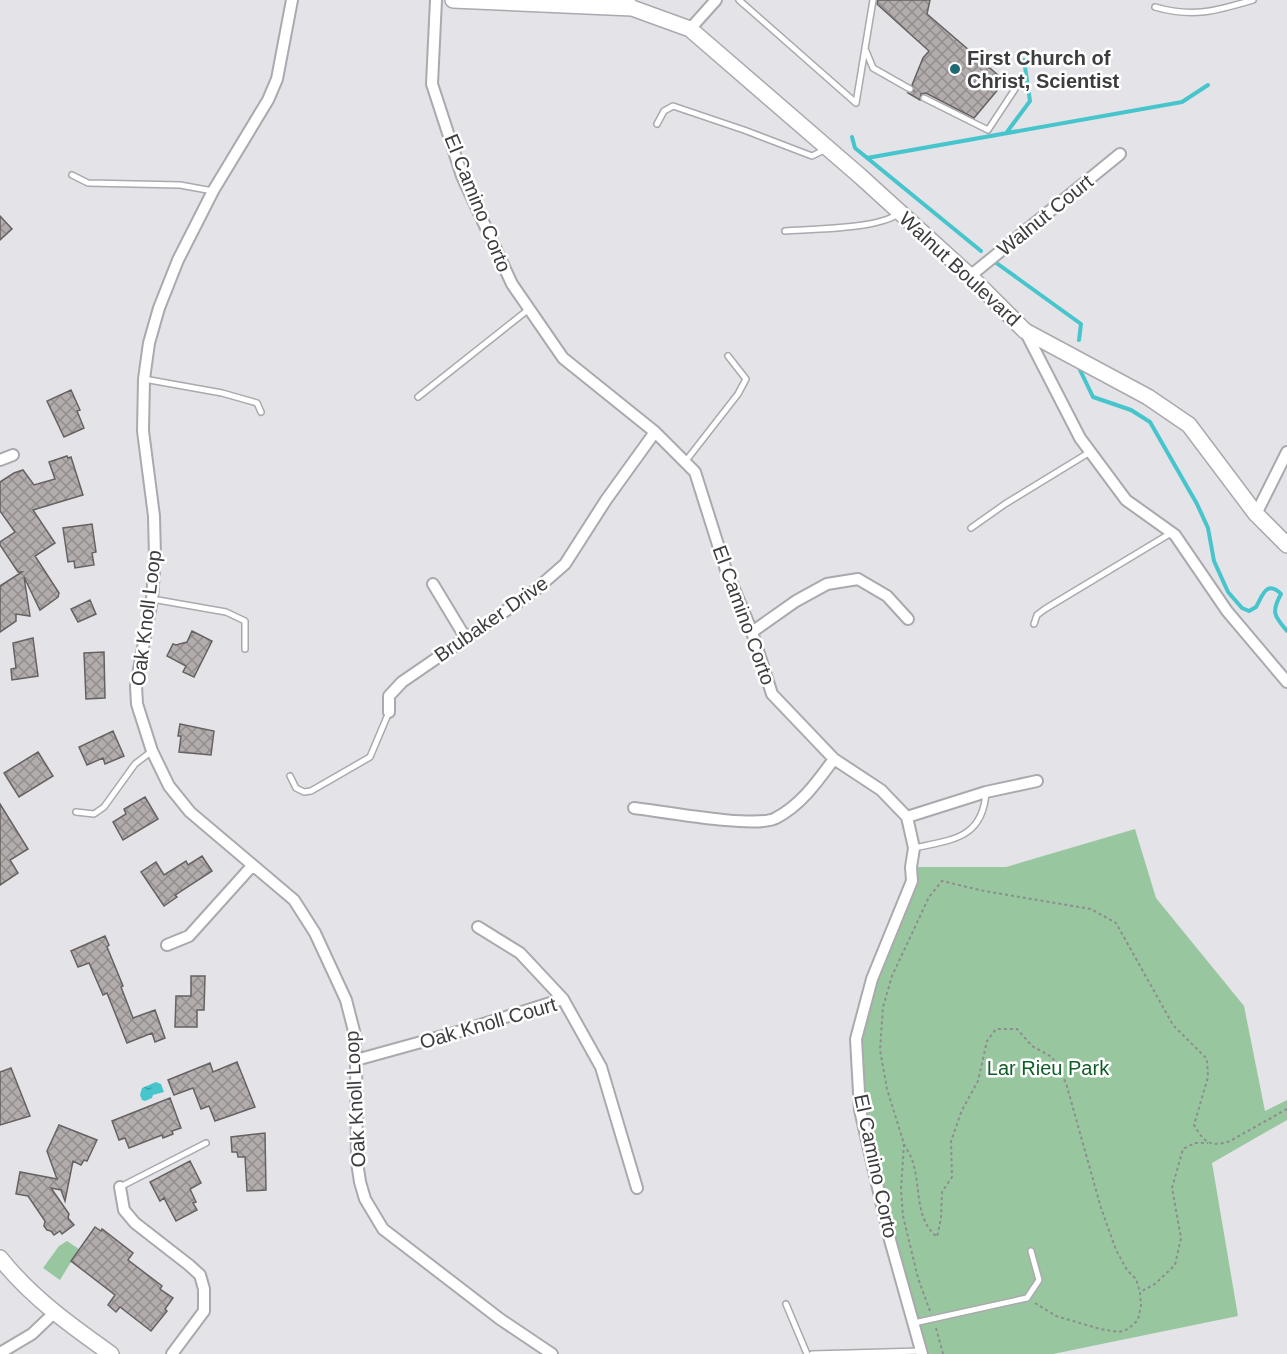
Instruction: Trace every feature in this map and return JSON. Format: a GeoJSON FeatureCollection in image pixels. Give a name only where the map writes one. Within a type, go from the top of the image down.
{"type":"FeatureCollection","features":[{"type":"Feature","properties":{"kind":"street","name":"Oak Knoll Loop"},"geometry":{"type":"LineString","coordinates":[[292,0],[277,79],[268,100],[213,191],[178,260],[159,308],[149,343],[144,379],[143,431],[154,516],[152,599],[136,686],[137,704],[152,751],[169,786],[190,812],[294,900],[315,933],[345,1000],[354,1031],[357,1162],[365,1199],[373,1215],[383,1228],[491,1312],[552,1354]]}},
{"type":"Feature","properties":{"kind":"street","name":"El Camino Corto"},"geometry":{"type":"LineString","coordinates":[[436,0],[432,84],[462,176],[512,284],[563,358],[655,432],[695,472],[726,570],[752,632],[772,694],[834,759],[881,790],[907,817],[914,848],[911,867],[912,881],[872,979],[856,1039],[860,1110],[890,1240],[922,1352]]}},
{"type":"Feature","properties":{"kind":"street","name":"Walnut Boulevard"},"geometry":{"type":"LineString","coordinates":[[453,0],[628,4],[690,29],[900,212],[970,276],[1025,331],[1148,397],[1189,425],[1256,514],[1287,545]]}},
{"type":"Feature","properties":{"kind":"street"},"geometry":{"type":"LineString","coordinates":[[690,29],[716,0]]}},
{"type":"Feature","properties":{"kind":"street","name":"Walnut Court"},"geometry":{"type":"LineString","coordinates":[[970,276],[1120,154]]}},
{"type":"Feature","properties":{"kind":"street"},"geometry":{"type":"LineString","coordinates":[[1025,331],[1080,438],[1090,452],[1126,500],[1172,532],[1227,611],[1287,682]]}},
{"type":"Feature","properties":{"kind":"street","name":"Brubaker Drive"},"geometry":{"type":"LineString","coordinates":[[389,712],[389,696],[402,682],[533,592],[565,564],[606,500],[655,432]]}},
{"type":"Feature","properties":{"kind":"street"},"geometry":{"type":"LineString","coordinates":[[1256,514],[1287,452]]}},
{"type":"Feature","properties":{"kind":"street"},"geometry":{"type":"LineString","coordinates":[[0,460],[13,454]]}},
{"type":"Feature","properties":{"kind":"street"},"geometry":{"type":"LineString","coordinates":[[752,632],[796,601],[827,584],[858,579],[887,596],[908,619]]}},
{"type":"Feature","properties":{"kind":"street"},"geometry":{"type":"LineString","coordinates":[[433,584],[465,637]]}},
{"type":"Feature","properties":{"kind":"street"},"geometry":{"type":"LineString","coordinates":[[634,808],[736,822],[774,820],[808,794],[834,759]]}},
{"type":"Feature","properties":{"kind":"street"},"geometry":{"type":"LineString","coordinates":[[907,817],[986,792],[1037,781]]}},
{"type":"Feature","properties":{"kind":"street"},"geometry":{"type":"LineString","coordinates":[[167,945],[189,936],[252,866]]}},
{"type":"Feature","properties":{"kind":"street"},"geometry":{"type":"LineString","coordinates":[[478,927],[520,953],[563,999]]}},
{"type":"Feature","properties":{"kind":"street","name":"Oak Knoll Court"},"geometry":{"type":"LineString","coordinates":[[356,1060],[461,1031],[563,999],[601,1067],[637,1188]]}},
{"type":"Feature","properties":{"kind":"street"},"geometry":{"type":"LineString","coordinates":[[120,1187],[124,1210],[135,1223],[200,1275],[204,1289],[204,1311],[172,1354]]}},
{"type":"Feature","properties":{"kind":"street"},"geometry":{"type":"LineString","coordinates":[[0,1257],[19,1282],[54,1313],[111,1354]]}},
{"type":"Feature","properties":{"kind":"street"},"geometry":{"type":"LineString","coordinates":[[0,1353],[32,1334],[54,1313]]}},
{"type":"Feature","properties":{"kind":"lane"},"geometry":{"type":"LineString","coordinates":[[739,0],[856,103],[873,0]]}},
{"type":"Feature","properties":{"kind":"lane"},"geometry":{"type":"LineString","coordinates":[[1155,7],[1191,14],[1252,0]]}},
{"type":"Feature","properties":{"kind":"lane"},"geometry":{"type":"LineString","coordinates":[[865,50],[873,68],[910,89]]}},
{"type":"Feature","properties":{"kind":"lane"},"geometry":{"type":"LineString","coordinates":[[924,98],[988,130],[1015,89]]}},
{"type":"Feature","properties":{"kind":"lane"},"geometry":{"type":"LineString","coordinates":[[657,124],[664,111],[673,105],[812,156],[828,148]]}},
{"type":"Feature","properties":{"kind":"lane"},"geometry":{"type":"LineString","coordinates":[[72,175],[88,183],[180,185],[213,191]]}},
{"type":"Feature","properties":{"kind":"lane"},"geometry":{"type":"LineString","coordinates":[[785,231],[872,223],[890,219],[900,212]]}},
{"type":"Feature","properties":{"kind":"lane"},"geometry":{"type":"LineString","coordinates":[[418,397],[529,309]]}},
{"type":"Feature","properties":{"kind":"lane"},"geometry":{"type":"LineString","coordinates":[[686,462],[738,394],[746,379],[728,356]]}},
{"type":"Feature","properties":{"kind":"lane"},"geometry":{"type":"LineString","coordinates":[[144,379],[222,393],[257,403],[261,412]]}},
{"type":"Feature","properties":{"kind":"lane"},"geometry":{"type":"LineString","coordinates":[[971,528],[1005,504],[1090,452]]}},
{"type":"Feature","properties":{"kind":"lane"},"geometry":{"type":"LineString","coordinates":[[1034,624],[1037,615],[1045,609],[1172,532]]}},
{"type":"Feature","properties":{"kind":"lane"},"geometry":{"type":"LineString","coordinates":[[152,599],[226,612],[245,621],[245,650]]}},
{"type":"Feature","properties":{"kind":"lane"},"geometry":{"type":"LineString","coordinates":[[290,776],[296,788],[304,792],[311,791],[369,757],[389,712]]}},
{"type":"Feature","properties":{"kind":"lane"},"geometry":{"type":"LineString","coordinates":[[76,812],[94,814],[104,807],[135,764],[152,751]]}},
{"type":"Feature","properties":{"kind":"lane"},"geometry":{"type":"LineString","coordinates":[[914,848],[961,837],[976,824],[985,809],[986,792]]}},
{"type":"Feature","properties":{"kind":"lane"},"geometry":{"type":"LineString","coordinates":[[120,1187],[206,1143]]}},
{"type":"Feature","properties":{"kind":"lane"},"geometry":{"type":"LineString","coordinates":[[914,1323],[1027,1298],[1039,1280],[1031,1251]]}},
{"type":"Feature","properties":{"kind":"lane"},"geometry":{"type":"LineString","coordinates":[[786,1304],[807,1354]]}},
{"type":"Feature","properties":{"kind":"lane"},"geometry":{"type":"LineString","coordinates":[[812,1354],[922,1352]]}},
{"type":"Feature","properties":{"kind":"path"},"geometry":{"type":"LineString","coordinates":[[1027,1298],[1056,1316],[1119,1332],[1128,1329],[1138,1320],[1141,1305],[1136,1279],[1126,1270],[1116,1250],[1101,1208],[1066,1083],[1052,1058],[1032,1046],[1017,1029],[996,1029],[987,1041],[978,1081],[962,1110],[951,1141],[952,1177],[942,1192],[941,1218],[937,1237],[929,1231],[922,1216],[912,1158],[904,1144],[886,1089],[880,1050],[883,1007],[892,976],[929,897],[942,881],[984,891],[1091,909],[1116,922],[1173,1024],[1206,1059],[1208,1077],[1194,1125],[1203,1140],[1210,1143]]}},
{"type":"Feature","properties":{"kind":"path"},"geometry":{"type":"LineString","coordinates":[[1140,1292],[1155,1284],[1175,1265],[1181,1238],[1172,1188],[1183,1149],[1195,1143],[1230,1142],[1287,1109]]}},
{"type":"Feature","properties":{"kind":"path"},"geometry":{"type":"LineString","coordinates":[[904,1144],[901,1190],[903,1216],[918,1278],[943,1354]]}},
{"type":"Feature","properties":{"kind":"green space","name":"Lar Rieu Park"},"geometry":{"type":"Polygon","coordinates":[[[1135,829],[1156,898],[1244,1006],[1265,1111],[1287,1100],[1287,1120],[1212,1163],[1238,1316],[1053,1354],[922,1354],[860,1110],[856,1039],[912,881],[911,867],[1006,867],[1135,829]]]}},
{"type":"Feature","properties":{"kind":"green space"},"geometry":{"type":"Polygon","coordinates":[[[67,1241],[79,1249],[60,1280],[43,1268],[59,1246],[67,1241]]]}},
{"type":"Feature","properties":{"kind":"water"},"geometry":{"type":"Polygon","coordinates":[[[156,1082],[161,1084],[164,1092],[153,1095],[145,1101],[142,1100],[140,1095],[142,1088],[156,1082]]]}},
{"type":"Feature","properties":{"kind":"building","name":"First Church of Christ, Scientist"},"geometry":{"type":"Polygon","coordinates":[[[878,0],[930,0],[927,14],[1005,81],[974,118],[926,93],[921,94],[920,100],[908,93],[914,91],[912,85],[923,58],[929,51],[877,4],[878,0]]]}},
{"type":"Feature","properties":{"kind":"building"},"geometry":{"type":"Polygon","coordinates":[[[0,216],[12,229],[0,240],[0,216]]]}},
{"type":"Feature","properties":{"kind":"building"},"geometry":{"type":"Polygon","coordinates":[[[71,390],[80,410],[77,411],[84,428],[64,437],[47,401],[71,390]]]}},
{"type":"Feature","properties":{"kind":"building"},"geometry":{"type":"Polygon","coordinates":[[[67,456],[71,457],[83,495],[33,510],[55,543],[35,556],[59,593],[58,597],[40,610],[24,577],[30,616],[16,614],[16,621],[0,632],[0,586],[22,572],[18,572],[0,545],[0,542],[15,532],[0,511],[0,482],[23,470],[34,485],[55,479],[49,462],[67,456]]]}},
{"type":"Feature","properties":{"kind":"building"},"geometry":{"type":"Polygon","coordinates":[[[92,524],[96,552],[92,553],[94,565],[75,568],[74,561],[68,562],[63,528],[92,524]]]}},
{"type":"Feature","properties":{"kind":"building"},"geometry":{"type":"Polygon","coordinates":[[[90,600],[96,614],[78,622],[71,609],[90,600]]]}},
{"type":"Feature","properties":{"kind":"building"},"geometry":{"type":"Polygon","coordinates":[[[192,631],[212,641],[194,677],[183,672],[186,666],[167,656],[173,644],[187,642],[192,631]]]}},
{"type":"Feature","properties":{"kind":"building"},"geometry":{"type":"Polygon","coordinates":[[[33,638],[38,676],[12,680],[11,669],[16,668],[13,643],[33,638]]]}},
{"type":"Feature","properties":{"kind":"building"},"geometry":{"type":"Polygon","coordinates":[[[104,652],[105,698],[86,699],[84,653],[104,652]]]}},
{"type":"Feature","properties":{"kind":"building"},"geometry":{"type":"Polygon","coordinates":[[[180,724],[214,731],[211,755],[179,752],[180,724]]]}},
{"type":"Feature","properties":{"kind":"building"},"geometry":{"type":"Polygon","coordinates":[[[113,731],[124,756],[105,764],[103,758],[87,765],[79,747],[113,731]]]}},
{"type":"Feature","properties":{"kind":"building"},"geometry":{"type":"Polygon","coordinates":[[[38,752],[53,776],[19,797],[4,773],[38,752]]]}},
{"type":"Feature","properties":{"kind":"building"},"geometry":{"type":"Polygon","coordinates":[[[145,797],[158,819],[123,840],[113,822],[126,814],[124,809],[145,797]]]}},
{"type":"Feature","properties":{"kind":"building"},"geometry":{"type":"Polygon","coordinates":[[[0,804],[28,849],[10,860],[18,873],[0,885],[0,804]]]}},
{"type":"Feature","properties":{"kind":"building"},"geometry":{"type":"Polygon","coordinates":[[[202,856],[212,871],[175,895],[177,897],[164,906],[141,872],[156,862],[164,875],[186,861],[188,865],[202,856]]]}},
{"type":"Feature","properties":{"kind":"building"},"geometry":{"type":"Polygon","coordinates":[[[105,936],[133,1018],[155,1010],[165,1038],[155,1042],[152,1033],[127,1043],[107,993],[103,995],[89,963],[78,967],[71,951],[105,936]]]}},
{"type":"Feature","properties":{"kind":"building"},"geometry":{"type":"Polygon","coordinates":[[[191,976],[205,976],[204,1010],[197,1010],[197,1027],[175,1027],[176,996],[191,996],[191,976]]]}},
{"type":"Feature","properties":{"kind":"building"},"geometry":{"type":"Polygon","coordinates":[[[237,1062],[255,1107],[215,1121],[209,1106],[201,1109],[193,1088],[174,1095],[168,1080],[210,1063],[213,1072],[237,1062]]]}},
{"type":"Feature","properties":{"kind":"building"},"geometry":{"type":"Polygon","coordinates":[[[11,1068],[30,1116],[0,1125],[0,1072],[11,1068]]]}},
{"type":"Feature","properties":{"kind":"building"},"geometry":{"type":"Polygon","coordinates":[[[170,1098],[181,1128],[163,1138],[162,1135],[129,1148],[125,1138],[119,1140],[112,1121],[170,1098]]]}},
{"type":"Feature","properties":{"kind":"building"},"geometry":{"type":"Polygon","coordinates":[[[59,1125],[97,1140],[87,1161],[84,1160],[81,1165],[73,1161],[65,1201],[61,1190],[51,1188],[74,1225],[62,1234],[60,1231],[54,1235],[44,1226],[45,1221],[28,1196],[16,1194],[20,1172],[57,1179],[47,1151],[59,1125]]]}},
{"type":"Feature","properties":{"kind":"building"},"geometry":{"type":"Polygon","coordinates":[[[265,1133],[266,1190],[247,1191],[245,1157],[238,1157],[237,1152],[232,1152],[231,1137],[265,1133]]]}},
{"type":"Feature","properties":{"kind":"building"},"geometry":{"type":"Polygon","coordinates":[[[190,1161],[201,1183],[190,1189],[197,1210],[176,1221],[164,1198],[160,1201],[150,1182],[190,1161]]]}},
{"type":"Feature","properties":{"kind":"building"},"geometry":{"type":"Polygon","coordinates":[[[95,1227],[101,1231],[102,1229],[133,1253],[128,1260],[162,1286],[160,1289],[173,1298],[165,1309],[167,1311],[151,1331],[120,1307],[116,1312],[108,1305],[115,1295],[71,1261],[95,1227]]]}},
{"type":"Feature","properties":{"kind":"waterway"},"geometry":{"type":"LineString","coordinates":[[1007,132],[1030,101],[1024,60]]}},
{"type":"Feature","properties":{"kind":"waterway"},"geometry":{"type":"LineString","coordinates":[[867,158],[1182,102],[1208,85]]}},
{"type":"Feature","properties":{"kind":"waterway"},"geometry":{"type":"LineString","coordinates":[[852,137],[855,148],[981,251]]}},
{"type":"Feature","properties":{"kind":"waterway"},"geometry":{"type":"LineString","coordinates":[[995,262],[1081,324],[1079,340]]}},
{"type":"Feature","properties":{"kind":"waterway"},"geometry":{"type":"LineString","coordinates":[[1080,370],[1093,397],[1131,410],[1150,422],[1197,504],[1208,528],[1214,561],[1228,592],[1242,608],[1249,611],[1256,607],[1265,591],[1272,588],[1276,590],[1281,594],[1275,614],[1287,631]]}},
{"type":"Feature","properties":{"kind":"place","name":"First Church of Christ, Scientist"},"geometry":{"type":"Point","coordinates":[955,69]}}]}
